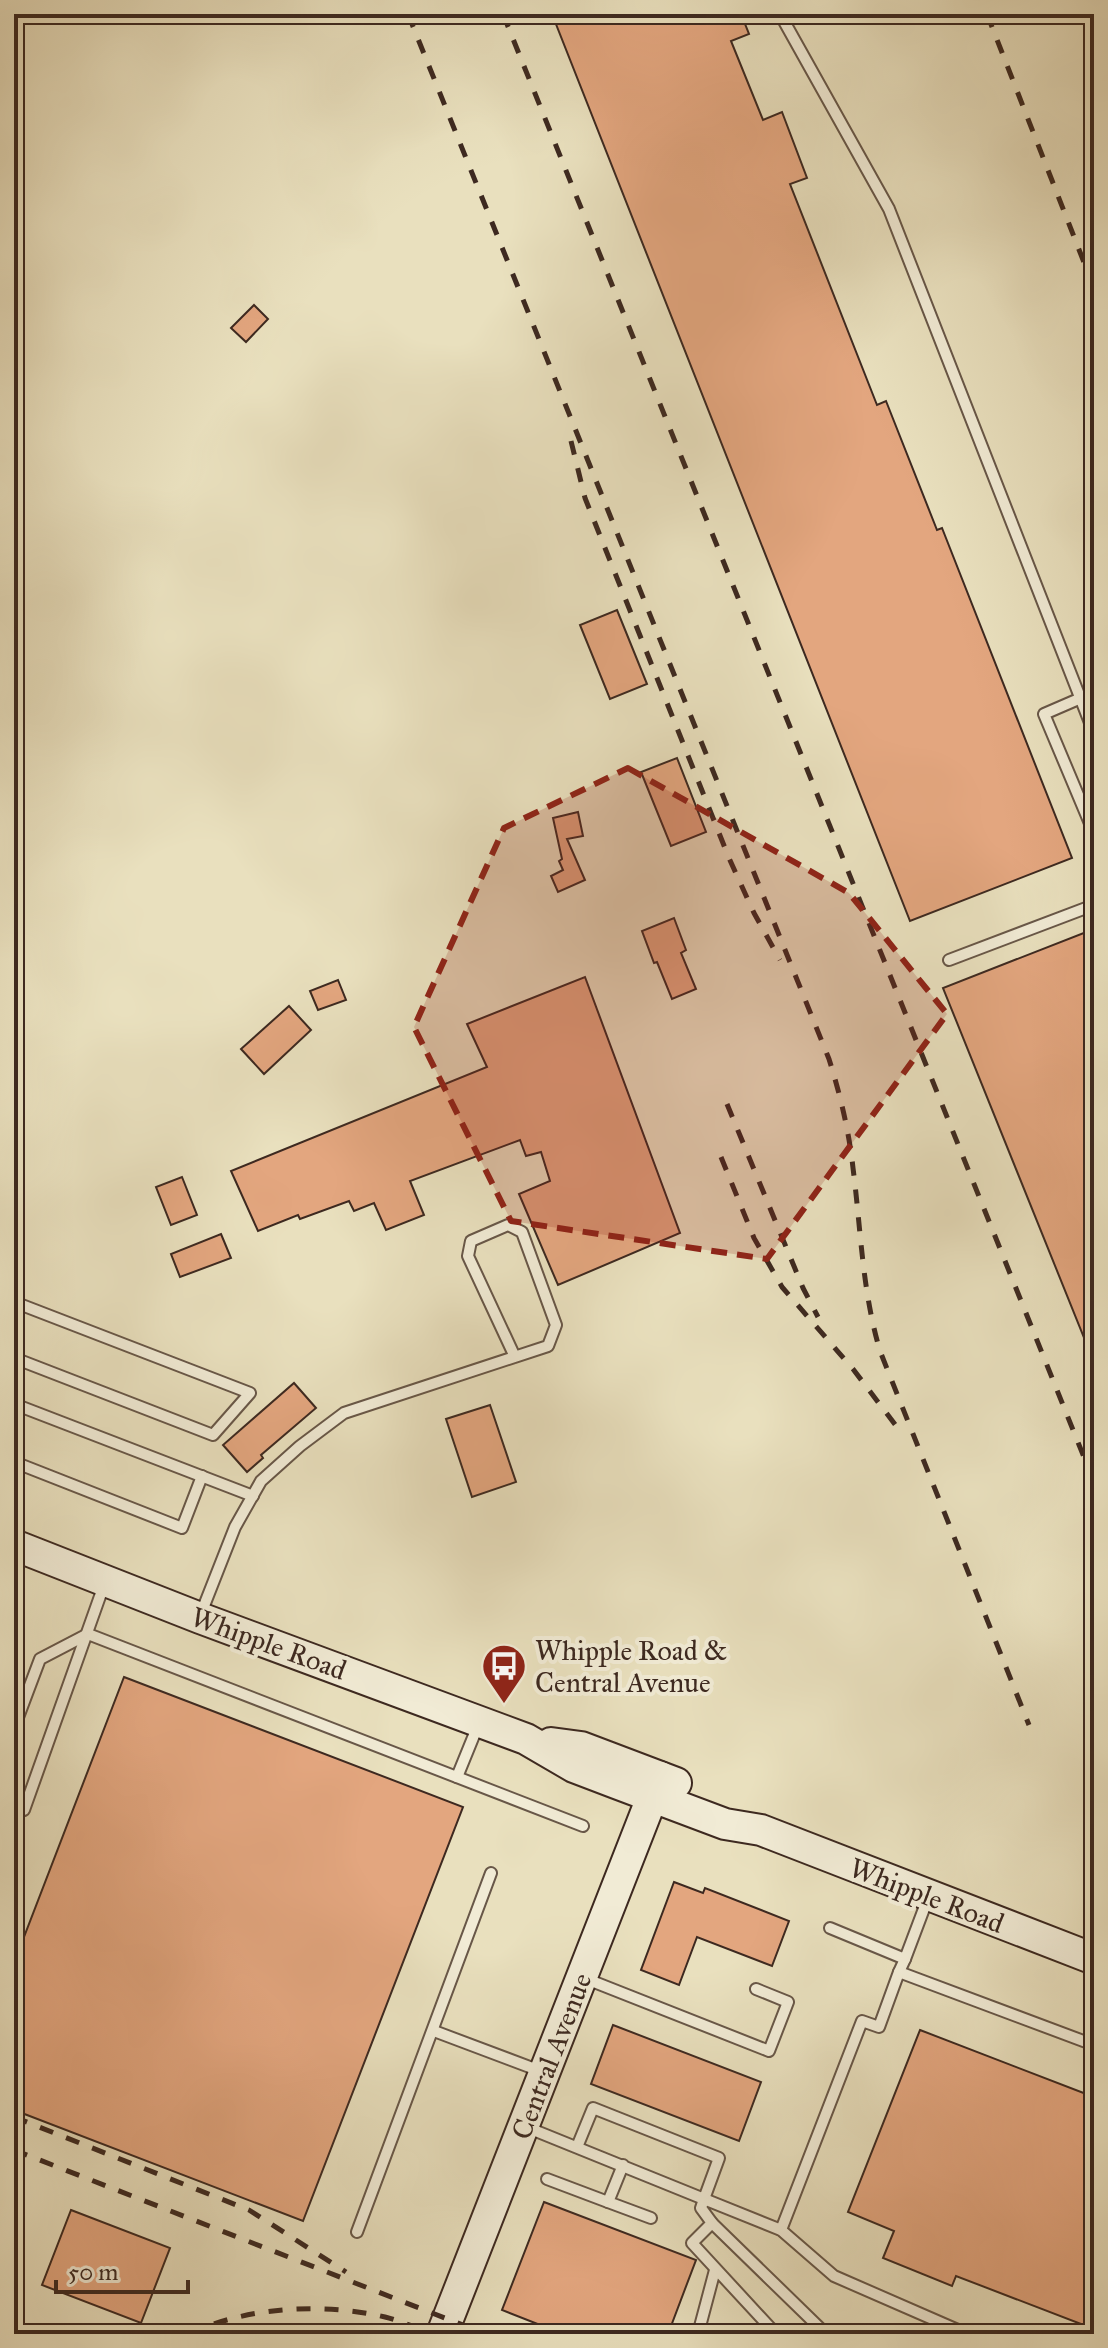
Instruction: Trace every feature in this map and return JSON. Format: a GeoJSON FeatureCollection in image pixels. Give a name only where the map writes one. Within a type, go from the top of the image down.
{"type":"FeatureCollection","features":[{"type":"Feature","properties":{"kind":"main road","name":"Whipple Road"},"geometry":{"type":"LineString","coordinates":[[14,1545],[526,1739],[581,1747],[656,1787],[732,1804],[761,1830],[1094,1959]]}},
{"type":"Feature","properties":{"kind":"main road","name":"Central Avenue"},"geometry":{"type":"LineString","coordinates":[[442,2334],[656,1787]]}},
{"type":"Feature","properties":{"kind":"lane"},"geometry":{"type":"LineString","coordinates":[[780,14],[889,209],[1094,733]]}},
{"type":"Feature","properties":{"kind":"lane"},"geometry":{"type":"LineString","coordinates":[[1081,698],[1044,714],[1094,833]]}},
{"type":"Feature","properties":{"kind":"lane"},"geometry":{"type":"LineString","coordinates":[[949,960],[1094,905]]}},
{"type":"Feature","properties":{"kind":"lane"},"geometry":{"type":"LineString","coordinates":[[200,1618],[235,1527],[261,1481],[300,1446],[344,1413],[515,1357],[548,1346],[556,1325],[522,1232],[508,1225],[471,1241],[468,1256],[515,1357]]}},
{"type":"Feature","properties":{"kind":"lane"},"geometry":{"type":"LineString","coordinates":[[14,1302],[250,1393],[213,1435],[14,1358]]}},
{"type":"Feature","properties":{"kind":"lane"},"geometry":{"type":"LineString","coordinates":[[14,1404],[253,1496]]}},
{"type":"Feature","properties":{"kind":"lane"},"geometry":{"type":"LineString","coordinates":[[14,1462],[182,1528],[202,1476]]}},
{"type":"Feature","properties":{"kind":"lane"},"geometry":{"type":"LineString","coordinates":[[19,1808],[106,1581]]}},
{"type":"Feature","properties":{"kind":"lane"},"geometry":{"type":"LineString","coordinates":[[14,1728],[40,1659],[88,1634],[583,1826]]}},
{"type":"Feature","properties":{"kind":"lane"},"geometry":{"type":"LineString","coordinates":[[457,1777],[480,1721]]}},
{"type":"Feature","properties":{"kind":"lane"},"geometry":{"type":"LineString","coordinates":[[357,2232],[491,1873]]}},
{"type":"Feature","properties":{"kind":"lane"},"geometry":{"type":"LineString","coordinates":[[781,2230],[862,2021],[879,2027],[929,1896]]}},
{"type":"Feature","properties":{"kind":"lane"},"geometry":{"type":"LineString","coordinates":[[830,1928],[905,1959]]}},
{"type":"Feature","properties":{"kind":"lane"},"geometry":{"type":"LineString","coordinates":[[899,1972],[1094,2045]]}},
{"type":"Feature","properties":{"kind":"lane"},"geometry":{"type":"LineString","coordinates":[[582,1978],[769,2051],[788,2002],[756,1989]]}},
{"type":"Feature","properties":{"kind":"lane"},"geometry":{"type":"LineString","coordinates":[[434,2031],[545,2073]]}},
{"type":"Feature","properties":{"kind":"lane"},"geometry":{"type":"LineString","coordinates":[[577,2147],[593,2108],[719,2158],[701,2208],[712,2223],[826,2334]]}},
{"type":"Feature","properties":{"kind":"lane"},"geometry":{"type":"LineString","coordinates":[[524,2127],[781,2230],[834,2276],[967,2334]]}},
{"type":"Feature","properties":{"kind":"lane"},"geometry":{"type":"LineString","coordinates":[[608,2202],[623,2165]]}},
{"type":"Feature","properties":{"kind":"lane"},"geometry":{"type":"LineString","coordinates":[[547,2179],[651,2218]]}},
{"type":"Feature","properties":{"kind":"lane"},"geometry":{"type":"LineString","coordinates":[[712,2223],[692,2243],[776,2334]]}},
{"type":"Feature","properties":{"kind":"lane"},"geometry":{"type":"LineString","coordinates":[[698,2334],[715,2270]]}},
{"type":"Feature","properties":{"kind":"highlighted area"},"geometry":{"type":"Polygon","coordinates":[[[628,768],[849,893],[947,1014],[767,1259],[511,1221],[414,1027],[504,828],[628,768]]]}},
{"type":"Feature","properties":{"kind":"building"},"geometry":{"type":"Polygon","coordinates":[[[552,14],[741,14],[749,34],[731,41],[763,120],[782,112],[807,178],[790,184],[877,405],[886,401],[937,530],[942,528],[1072,858],[910,921],[552,14]]]}},
{"type":"Feature","properties":{"kind":"building"},"geometry":{"type":"Polygon","coordinates":[[[254,305],[268,319],[246,342],[231,328],[254,305]]]}},
{"type":"Feature","properties":{"kind":"building"},"geometry":{"type":"Polygon","coordinates":[[[617,610],[647,684],[610,699],[580,625],[617,610]]]}},
{"type":"Feature","properties":{"kind":"building"},"geometry":{"type":"Polygon","coordinates":[[[677,758],[706,832],[671,846],[641,772],[677,758]]]}},
{"type":"Feature","properties":{"kind":"building"},"geometry":{"type":"Polygon","coordinates":[[[578,812],[583,836],[567,839],[585,880],[558,892],[551,876],[563,870],[553,818],[578,812]]]}},
{"type":"Feature","properties":{"kind":"building"},"geometry":{"type":"Polygon","coordinates":[[[674,918],[686,950],[681,953],[696,989],[672,999],[642,931],[674,918]]]}},
{"type":"Feature","properties":{"kind":"building"},"geometry":{"type":"Polygon","coordinates":[[[1094,929],[1094,1360],[1093,1360],[943,988],[1094,929]]]}},
{"type":"Feature","properties":{"kind":"building"},"geometry":{"type":"Polygon","coordinates":[[[585,977],[680,1233],[558,1285],[519,1194],[550,1181],[541,1152],[526,1156],[520,1140],[410,1181],[424,1215],[386,1230],[374,1203],[354,1211],[349,1201],[300,1219],[298,1215],[258,1231],[231,1171],[487,1067],[467,1024],[585,977]]]}},
{"type":"Feature","properties":{"kind":"building"},"geometry":{"type":"Polygon","coordinates":[[[338,980],[346,1000],[318,1010],[310,991],[338,980]]]}},
{"type":"Feature","properties":{"kind":"building"},"geometry":{"type":"Polygon","coordinates":[[[289,1006],[311,1030],[264,1074],[241,1049],[289,1006]]]}},
{"type":"Feature","properties":{"kind":"building"},"geometry":{"type":"Polygon","coordinates":[[[182,1177],[197,1215],[171,1225],[156,1187],[182,1177]]]}},
{"type":"Feature","properties":{"kind":"building"},"geometry":{"type":"Polygon","coordinates":[[[221,1234],[231,1258],[180,1277],[171,1254],[221,1234]]]}},
{"type":"Feature","properties":{"kind":"building"},"geometry":{"type":"Polygon","coordinates":[[[294,1383],[316,1408],[261,1455],[263,1458],[247,1472],[223,1445],[294,1383]]]}},
{"type":"Feature","properties":{"kind":"building"},"geometry":{"type":"Polygon","coordinates":[[[490,1405],[516,1482],[472,1497],[446,1419],[490,1405]]]}},
{"type":"Feature","properties":{"kind":"building"},"geometry":{"type":"Polygon","coordinates":[[[124,1677],[463,1807],[303,2221],[14,2110],[14,1963],[124,1677]]]}},
{"type":"Feature","properties":{"kind":"building"},"geometry":{"type":"Polygon","coordinates":[[[674,1882],[703,1893],[705,1888],[789,1921],[772,1966],[697,1937],[679,1985],[641,1970],[674,1882]]]}},
{"type":"Feature","properties":{"kind":"building"},"geometry":{"type":"Polygon","coordinates":[[[613,2025],[761,2082],[739,2141],[591,2084],[613,2025]]]}},
{"type":"Feature","properties":{"kind":"building"},"geometry":{"type":"Polygon","coordinates":[[[920,2030],[1094,2097],[1094,2329],[956,2276],[952,2286],[883,2258],[894,2231],[848,2212],[920,2030]]]}},
{"type":"Feature","properties":{"kind":"building"},"geometry":{"type":"Polygon","coordinates":[[[544,2202],[696,2260],[668,2334],[563,2334],[502,2310],[544,2202]]]}},
{"type":"Feature","properties":{"kind":"building"},"geometry":{"type":"Polygon","coordinates":[[[71,2210],[170,2248],[141,2323],[42,2285],[71,2210]]]}},
{"type":"Feature","properties":{"kind":"railway"},"geometry":{"type":"LineString","coordinates":[[408,14],[829,1059],[849,1140],[866,1283],[880,1351],[1029,1725]]}},
{"type":"Feature","properties":{"kind":"railway"},"geometry":{"type":"LineString","coordinates":[[503,14],[1094,1482]]}},
{"type":"Feature","properties":{"kind":"railway"},"geometry":{"type":"LineString","coordinates":[[987,14],[1094,288]]}},
{"type":"Feature","properties":{"kind":"railway"},"geometry":{"type":"LineString","coordinates":[[571,441],[585,498],[729,858],[780,960]]}},
{"type":"Feature","properties":{"kind":"railway"},"geometry":{"type":"LineString","coordinates":[[727,1104],[803,1288],[818,1317]]}},
{"type":"Feature","properties":{"kind":"railway"},"geometry":{"type":"LineString","coordinates":[[721,1157],[754,1238],[782,1287],[853,1369],[903,1435]]}},
{"type":"Feature","properties":{"kind":"railway"},"geometry":{"type":"LineString","coordinates":[[14,2117],[249,2210],[346,2272]]}},
{"type":"Feature","properties":{"kind":"railway"},"geometry":{"type":"LineString","coordinates":[[14,2150],[486,2334]]}},
{"type":"Feature","properties":{"kind":"railway"},"geometry":{"type":"LineString","coordinates":[[188,2334],[259,2313],[310,2309],[361,2312],[432,2334]]}},
{"type":"Feature","properties":{"kind":"place","name":"Whipple Road & Central Avenue"},"geometry":{"type":"Point","coordinates":[504,1705]}}]}
